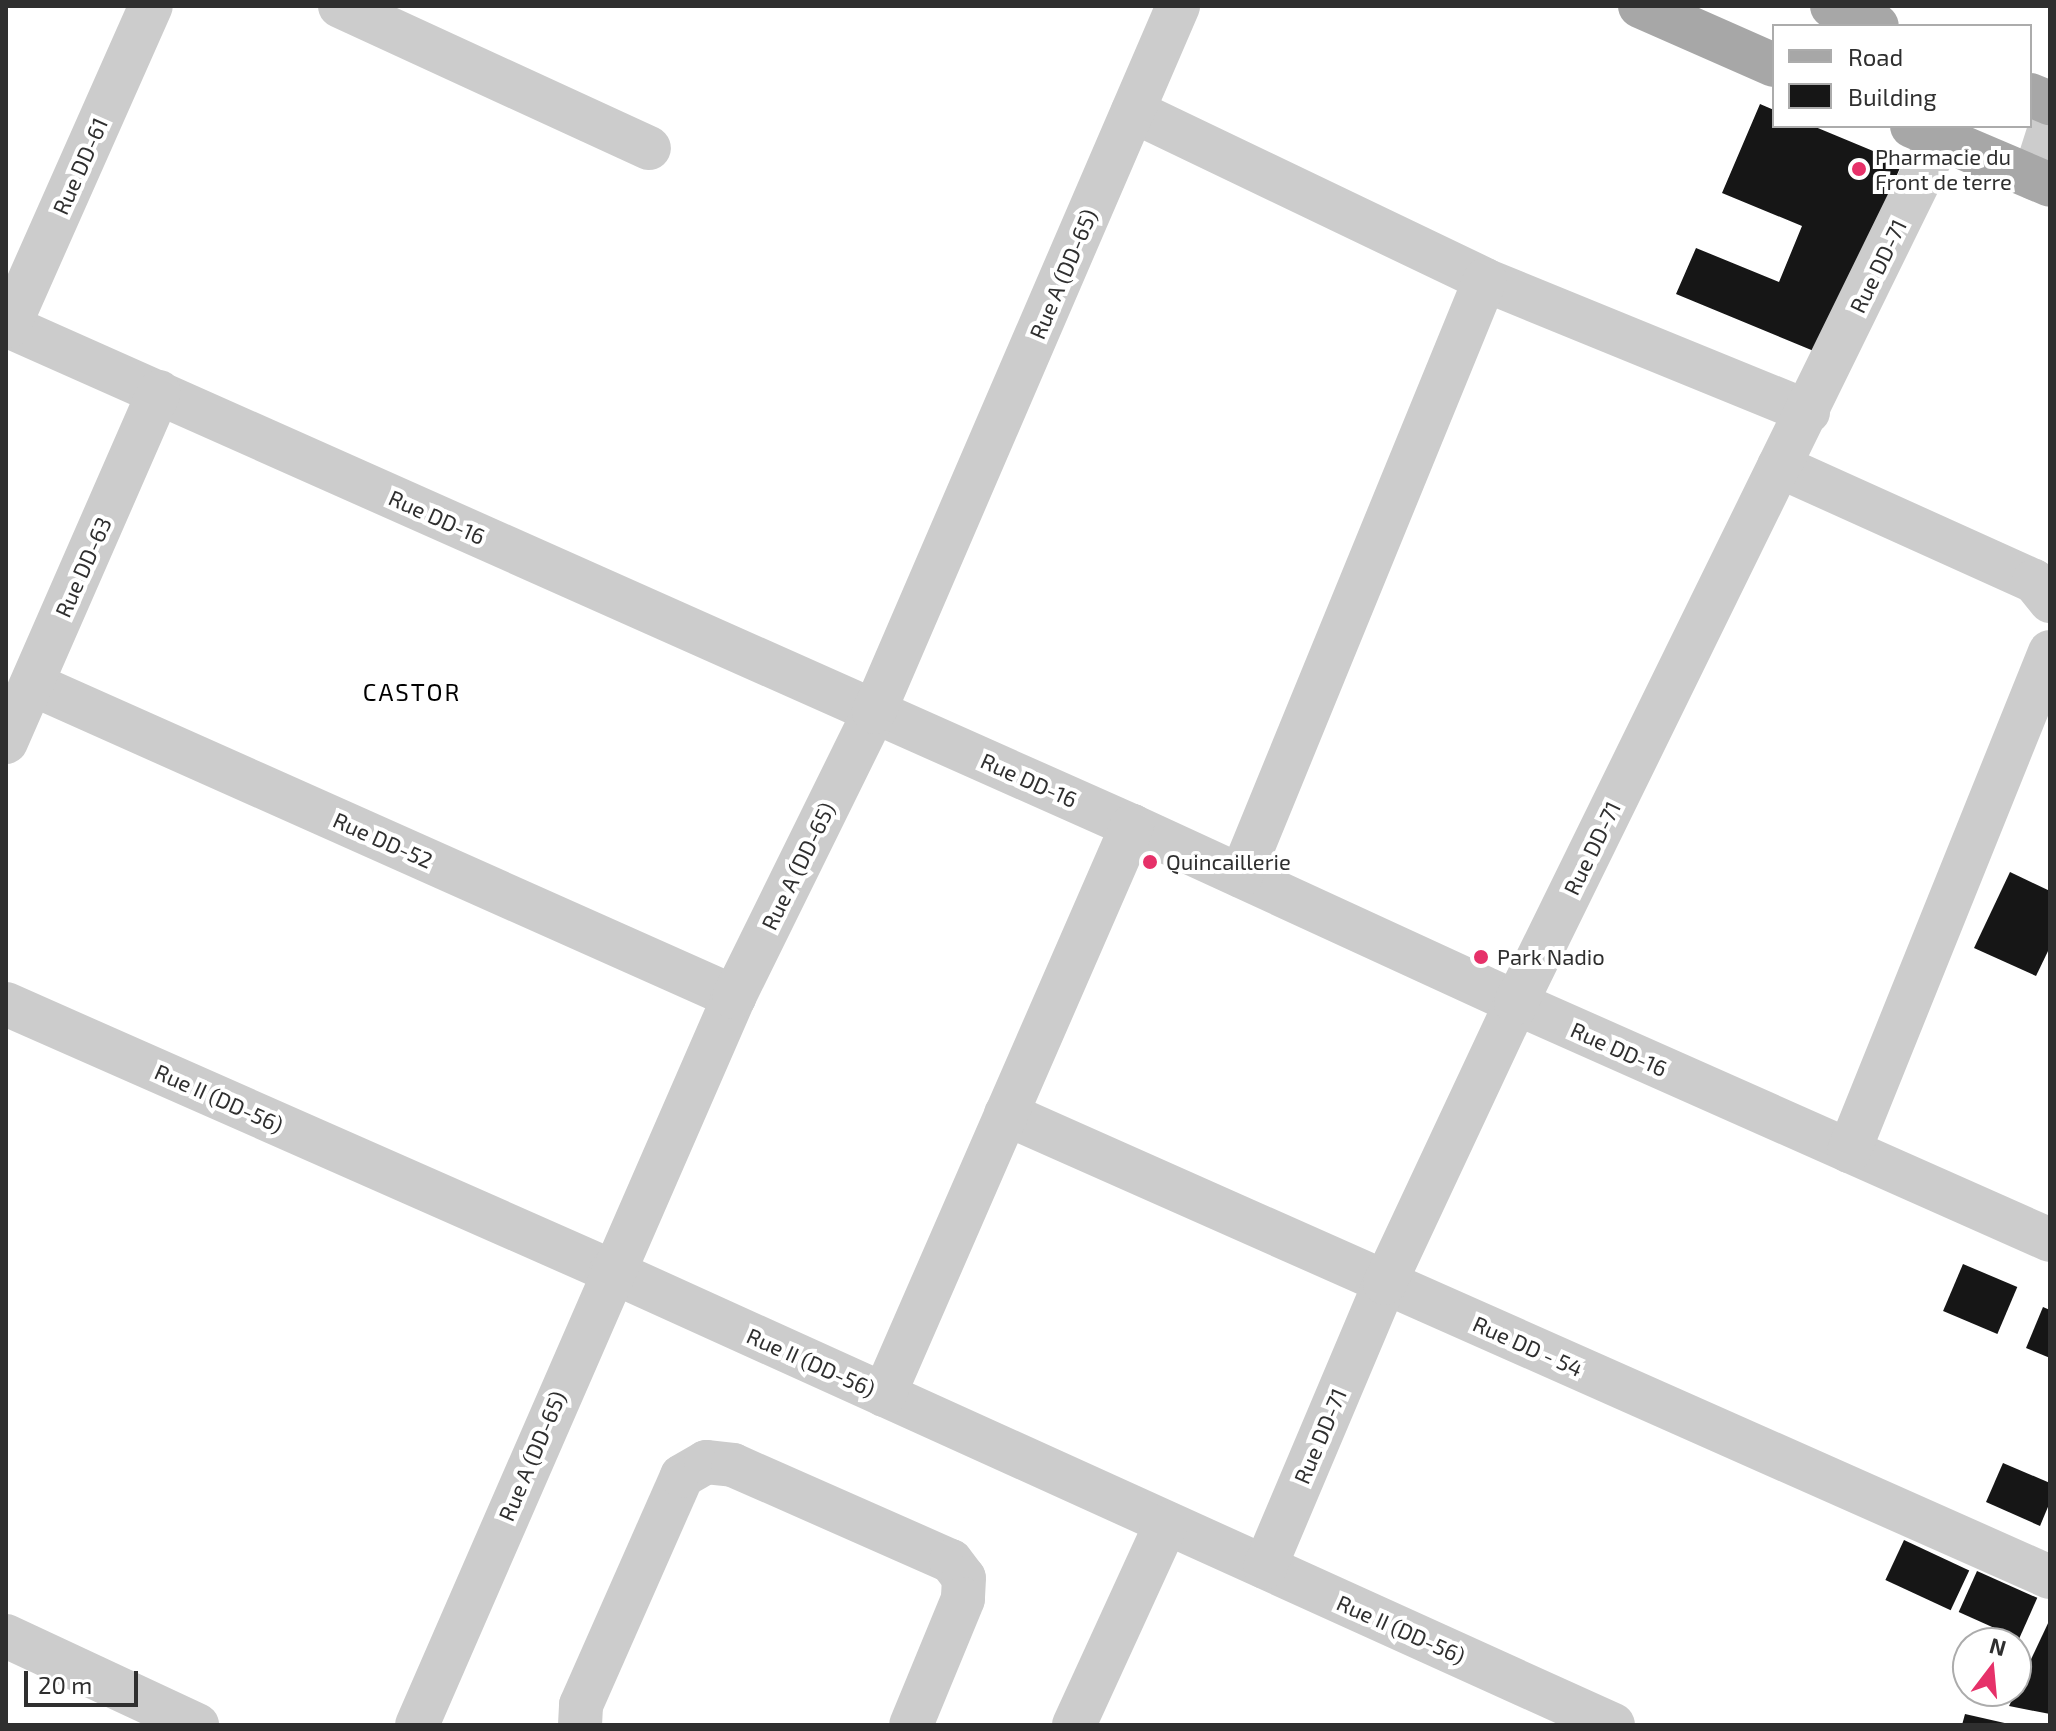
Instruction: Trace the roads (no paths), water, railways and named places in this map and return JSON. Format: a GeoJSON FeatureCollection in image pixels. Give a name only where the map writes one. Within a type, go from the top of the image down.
{"type":"FeatureCollection","features":[{"type":"Feature","properties":{"kind":"main road"},"geometry":{"type":"LineString","coordinates":[[1640,6],[1772,64]]}},
{"type":"Feature","properties":{"kind":"main road"},"geometry":{"type":"LineString","coordinates":[[1832,6],[1872,24]]}},
{"type":"Feature","properties":{"kind":"main road"},"geometry":{"type":"LineString","coordinates":[[1926,132],[2042,182]]}},
{"type":"Feature","properties":{"kind":"street","name":"Rue DD-61"},"geometry":{"type":"LineString","coordinates":[[7,326],[151,6]]}},
{"type":"Feature","properties":{"kind":"street"},"geometry":{"type":"LineString","coordinates":[[340,6],[649,148]]}},
{"type":"Feature","properties":{"kind":"street","name":"Rue A (DD-65)"},"geometry":{"type":"LineString","coordinates":[[417,1725],[611,1271],[734,997],[874,712],[1178,6]]}},
{"type":"Feature","properties":{"kind":"street"},"geometry":{"type":"LineString","coordinates":[[1133,111],[1485,280],[1808,412]]}},
{"type":"Feature","properties":{"kind":"street"},"geometry":{"type":"LineString","coordinates":[[2042,182],[2050,128]]}},
{"type":"Feature","properties":{"kind":"street","name":"Rue DD-71"},"geometry":{"type":"LineString","coordinates":[[1265,1567],[1385,1283],[1516,1003],[1808,412],[1926,132]]}},
{"type":"Feature","properties":{"kind":"street"},"geometry":{"type":"LineString","coordinates":[[1241,876],[1485,280]]}},
{"type":"Feature","properties":{"kind":"street","name":"Rue DD-16"},"geometry":{"type":"LineString","coordinates":[[7,326],[1132,826],[1516,1003],[2050,1240]]}},
{"type":"Feature","properties":{"kind":"street","name":"Rue DD-63"},"geometry":{"type":"LineString","coordinates":[[6,742],[159,392]]}},
{"type":"Feature","properties":{"kind":"street"},"geometry":{"type":"LineString","coordinates":[[1779,466],[2034,581],[2050,601]]}},
{"type":"Feature","properties":{"kind":"street"},"geometry":{"type":"LineString","coordinates":[[1849,1151],[2050,652]]}},
{"type":"Feature","properties":{"kind":"street","name":"Rue DD-52"},"geometry":{"type":"LineString","coordinates":[[32,684],[734,997]]}},
{"type":"Feature","properties":{"kind":"street"},"geometry":{"type":"LineString","coordinates":[[884,1395],[1132,826]]}},
{"type":"Feature","properties":{"kind":"street","name":"Rue II (DD-56)"},"geometry":{"type":"LineString","coordinates":[[6,1004],[611,1271],[1613,1725]]}},
{"type":"Feature","properties":{"kind":"street","name":"Rue DD - 54"},"geometry":{"type":"LineString","coordinates":[[1006,1114],[2050,1577]]}},
{"type":"Feature","properties":{"kind":"street"},"geometry":{"type":"LineString","coordinates":[[580,1725],[581,1705],[682,1476],[706,1462],[733,1465],[951,1561],[964,1578],[963,1599],[911,1725]]}},
{"type":"Feature","properties":{"kind":"street"},"geometry":{"type":"LineString","coordinates":[[1074,1725],[1166,1524]]}},
{"type":"Feature","properties":{"kind":"street"},"geometry":{"type":"LineString","coordinates":[[6,1636],[182,1722]]}},
{"type":"Feature","properties":{"kind":"place","name":"Pharmacie du Front de terre"},"geometry":{"type":"Point","coordinates":[1859,169]}},
{"type":"Feature","properties":{"kind":"place","name":"Quincaillerie"},"geometry":{"type":"Point","coordinates":[1150,862]}},
{"type":"Feature","properties":{"kind":"place","name":"Park Nadio"},"geometry":{"type":"Point","coordinates":[1481,957]}},
{"type":"Feature","properties":{"kind":"district","name":"CASTOR"},"geometry":{"type":"Point","coordinates":[412,692]}}]}
